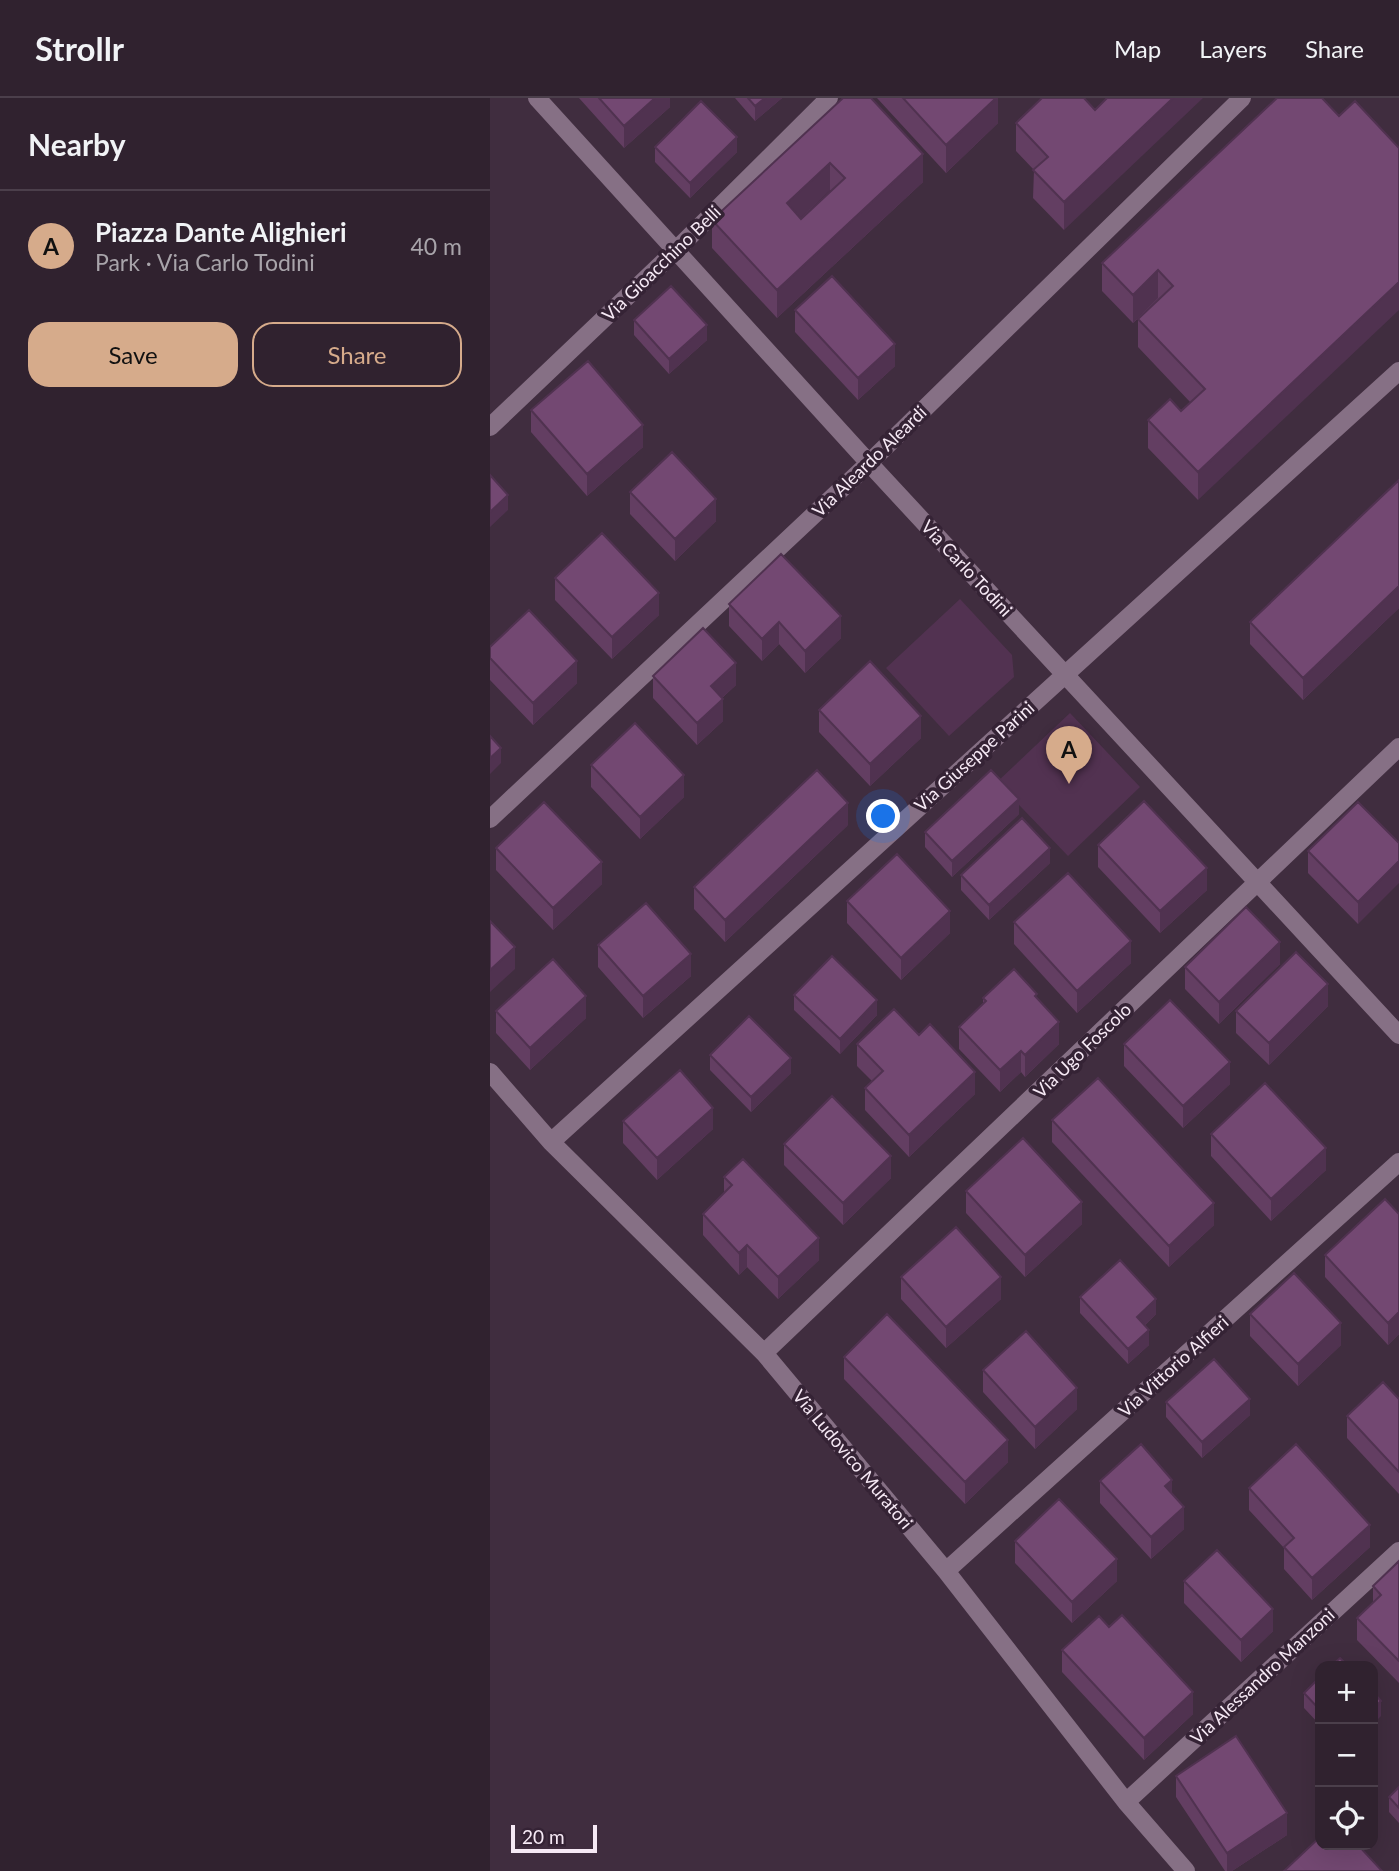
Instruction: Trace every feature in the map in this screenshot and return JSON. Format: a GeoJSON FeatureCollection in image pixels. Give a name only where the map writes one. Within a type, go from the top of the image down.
{"type":"FeatureCollection","features":[{"type":"Feature","properties":{"kind":"street","name":"Via Carlo Todini"},"geometry":{"type":"LineString","coordinates":[[537,98],[869,463],[1399,1035]]}},
{"type":"Feature","properties":{"kind":"street","name":"Via Gioacchino Belli"},"geometry":{"type":"LineString","coordinates":[[490,427],[675,251],[829,98]]}},
{"type":"Feature","properties":{"kind":"street","name":"Via Aleardo Aleardi"},"geometry":{"type":"LineString","coordinates":[[490,818],[869,463],[1242,98]]}},
{"type":"Feature","properties":{"kind":"street","name":"Via Giuseppe Parini"},"geometry":{"type":"LineString","coordinates":[[551,1142],[1399,371]]}},
{"type":"Feature","properties":{"kind":"street","name":"Via Ugo Foscolo"},"geometry":{"type":"LineString","coordinates":[[764,1353],[1399,747]]}},
{"type":"Feature","properties":{"kind":"street","name":"Via Ludovico Muratori"},"geometry":{"type":"LineString","coordinates":[[490,1072],[551,1142],[764,1353],[946,1571],[1126,1802],[1186,1871]]}},
{"type":"Feature","properties":{"kind":"street","name":"Via Vittorio Alfieri"},"geometry":{"type":"LineString","coordinates":[[946,1571],[1399,1162]]}},
{"type":"Feature","properties":{"kind":"street","name":"Via Alessandro Manzoni"},"geometry":{"type":"LineString","coordinates":[[1126,1802],[1399,1551]]}},
{"type":"Feature","properties":{"kind":"shaded area"},"geometry":{"type":"Polygon","coordinates":[[[960,599],[1012,655],[1014,677],[949,736],[886,668],[960,599]]]}},
{"type":"Feature","properties":{"kind":"shaded area"},"geometry":{"type":"Polygon","coordinates":[[[1070,713],[1140,787],[1068,856],[997,782],[1070,713]]]}},
{"type":"Feature","properties":{"kind":"building"},"geometry":{"type":"Polygon","coordinates":[[[599,98],[655,98],[624,126],[599,98]]]}},
{"type":"Feature","properties":{"kind":"building"},"geometry":{"type":"Polygon","coordinates":[[[748,98],[765,98],[755,106],[748,98]]]}},
{"type":"Feature","properties":{"kind":"building"},"geometry":{"type":"Polygon","coordinates":[[[843,98],[871,98],[923,154],[777,290],[712,220],[843,98]],[[830,163],[787,203],[801,219],[845,178],[830,163]]]}},
{"type":"Feature","properties":{"kind":"building"},"geometry":{"type":"Polygon","coordinates":[[[903,98],[996,98],[946,145],[903,98]]]}},
{"type":"Feature","properties":{"kind":"building"},"geometry":{"type":"Polygon","coordinates":[[[1042,98],[1084,98],[1095,110],[1107,98],[1173,98],[1064,202],[1033,170],[1048,157],[1016,123],[1042,98]]]}},
{"type":"Feature","properties":{"kind":"building"},"geometry":{"type":"Polygon","coordinates":[[[1277,98],[1322,98],[1339,116],[1355,101],[1399,148],[1399,282],[1198,472],[1148,420],[1170,399],[1181,411],[1205,389],[1138,319],[1173,286],[1158,270],[1133,295],[1102,263],[1277,98]]]}},
{"type":"Feature","properties":{"kind":"building"},"geometry":{"type":"Polygon","coordinates":[[[701,101],[737,137],[690,183],[655,147],[701,101]]]}},
{"type":"Feature","properties":{"kind":"building"},"geometry":{"type":"Polygon","coordinates":[[[832,276],[895,344],[858,378],[795,310],[832,276]]]}},
{"type":"Feature","properties":{"kind":"building"},"geometry":{"type":"Polygon","coordinates":[[[671,286],[707,325],[669,359],[634,320],[671,286]]]}},
{"type":"Feature","properties":{"kind":"building"},"geometry":{"type":"Polygon","coordinates":[[[588,361],[643,425],[587,474],[531,410],[588,361]]]}},
{"type":"Feature","properties":{"kind":"building"},"geometry":{"type":"Polygon","coordinates":[[[672,452],[716,499],[675,539],[630,492],[672,452]]]}},
{"type":"Feature","properties":{"kind":"building"},"geometry":{"type":"Polygon","coordinates":[[[490,475],[508,495],[490,512],[490,475]]]}},
{"type":"Feature","properties":{"kind":"building"},"geometry":{"type":"Polygon","coordinates":[[[1399,480],[1399,586],[1303,678],[1250,622],[1399,480]]]}},
{"type":"Feature","properties":{"kind":"building"},"geometry":{"type":"Polygon","coordinates":[[[602,533],[659,593],[612,637],[555,578],[602,533]]]}},
{"type":"Feature","properties":{"kind":"building"},"geometry":{"type":"Polygon","coordinates":[[[781,554],[841,616],[805,651],[779,622],[762,639],[729,604],[781,554]]]}},
{"type":"Feature","properties":{"kind":"building"},"geometry":{"type":"Polygon","coordinates":[[[529,610],[577,661],[533,703],[490,658],[490,647],[529,610]]]}},
{"type":"Feature","properties":{"kind":"building"},"geometry":{"type":"Polygon","coordinates":[[[703,628],[736,663],[711,686],[723,699],[697,723],[653,676],[703,628]]]}},
{"type":"Feature","properties":{"kind":"building"},"geometry":{"type":"Polygon","coordinates":[[[870,661],[921,716],[870,764],[819,710],[870,661]]]}},
{"type":"Feature","properties":{"kind":"building"},"geometry":{"type":"Polygon","coordinates":[[[635,723],[684,775],[640,817],[591,765],[635,723]]]}},
{"type":"Feature","properties":{"kind":"building"},"geometry":{"type":"Polygon","coordinates":[[[490,736],[501,748],[490,758],[490,736]]]}},
{"type":"Feature","properties":{"kind":"building"},"geometry":{"type":"Polygon","coordinates":[[[817,770],[848,803],[725,920],[694,887],[817,770]]]}},
{"type":"Feature","properties":{"kind":"building"},"geometry":{"type":"Polygon","coordinates":[[[991,770],[1019,799],[952,861],[925,832],[991,770]]]}},
{"type":"Feature","properties":{"kind":"building"},"geometry":{"type":"Polygon","coordinates":[[[1144,801],[1207,868],[1160,911],[1098,845],[1144,801]]]}},
{"type":"Feature","properties":{"kind":"building"},"geometry":{"type":"Polygon","coordinates":[[[544,802],[602,862],[553,908],[496,848],[544,802]]]}},
{"type":"Feature","properties":{"kind":"building"},"geometry":{"type":"Polygon","coordinates":[[[1358,802],[1399,843],[1399,861],[1358,902],[1308,851],[1358,802]]]}},
{"type":"Feature","properties":{"kind":"building"},"geometry":{"type":"Polygon","coordinates":[[[1022,818],[1050,848],[989,905],[961,875],[1022,818]]]}},
{"type":"Feature","properties":{"kind":"building"},"geometry":{"type":"Polygon","coordinates":[[[897,854],[950,911],[901,958],[847,901],[897,854]]]}},
{"type":"Feature","properties":{"kind":"building"},"geometry":{"type":"Polygon","coordinates":[[[1068,873],[1131,941],[1077,991],[1014,922],[1068,873]]]}},
{"type":"Feature","properties":{"kind":"building"},"geometry":{"type":"Polygon","coordinates":[[[646,903],[691,954],[643,996],[598,945],[646,903]]]}},
{"type":"Feature","properties":{"kind":"building"},"geometry":{"type":"Polygon","coordinates":[[[1246,907],[1280,942],[1219,1002],[1185,967],[1246,907]]]}},
{"type":"Feature","properties":{"kind":"building"},"geometry":{"type":"Polygon","coordinates":[[[490,921],[515,947],[490,970],[490,921]]]}},
{"type":"Feature","properties":{"kind":"building"},"geometry":{"type":"Polygon","coordinates":[[[1296,952],[1328,984],[1269,1043],[1236,1011],[1296,952]]]}},
{"type":"Feature","properties":{"kind":"building"},"geometry":{"type":"Polygon","coordinates":[[[832,956],[877,1000],[840,1039],[794,995],[832,956]]]}},
{"type":"Feature","properties":{"kind":"building"},"geometry":{"type":"Polygon","coordinates":[[[553,959],[586,996],[530,1048],[496,1011],[553,959]]]}},
{"type":"Feature","properties":{"kind":"building"},"geometry":{"type":"Polygon","coordinates":[[[1014,969],[1059,1022],[1025,1055],[1021,1051],[1000,1070],[959,1027],[986,1001],[983,998],[1014,969]]]}},
{"type":"Feature","properties":{"kind":"building"},"geometry":{"type":"Polygon","coordinates":[[[1170,1000],[1230,1062],[1183,1106],[1124,1044],[1170,1000]]]}},
{"type":"Feature","properties":{"kind":"building"},"geometry":{"type":"Polygon","coordinates":[[[894,1009],[919,1035],[930,1024],[975,1072],[909,1135],[865,1088],[883,1071],[857,1044],[894,1009]]]}},
{"type":"Feature","properties":{"kind":"building"},"geometry":{"type":"Polygon","coordinates":[[[749,1016],[791,1058],[751,1097],[710,1055],[749,1016]]]}},
{"type":"Feature","properties":{"kind":"building"},"geometry":{"type":"Polygon","coordinates":[[[680,1070],[713,1108],[657,1158],[623,1121],[680,1070]]]}},
{"type":"Feature","properties":{"kind":"building"},"geometry":{"type":"Polygon","coordinates":[[[1098,1078],[1214,1203],[1169,1246],[1052,1120],[1098,1078]]]}},
{"type":"Feature","properties":{"kind":"building"},"geometry":{"type":"Polygon","coordinates":[[[1265,1083],[1326,1148],[1271,1199],[1211,1134],[1265,1083]]]}},
{"type":"Feature","properties":{"kind":"building"},"geometry":{"type":"Polygon","coordinates":[[[832,1096],[891,1156],[843,1203],[784,1144],[832,1096]]]}},
{"type":"Feature","properties":{"kind":"building"},"geometry":{"type":"Polygon","coordinates":[[[1023,1138],[1082,1202],[1025,1255],[966,1191],[1023,1138]]]}},
{"type":"Feature","properties":{"kind":"building"},"geometry":{"type":"Polygon","coordinates":[[[743,1159],[819,1238],[778,1277],[747,1245],[739,1253],[703,1214],[732,1185],[724,1177],[743,1159]]]}},
{"type":"Feature","properties":{"kind":"building"},"geometry":{"type":"Polygon","coordinates":[[[1385,1199],[1399,1214],[1399,1312],[1388,1323],[1325,1255],[1385,1199]]]}},
{"type":"Feature","properties":{"kind":"building"},"geometry":{"type":"Polygon","coordinates":[[[956,1227],[1001,1277],[946,1327],[901,1277],[956,1227]]]}},
{"type":"Feature","properties":{"kind":"building"},"geometry":{"type":"Polygon","coordinates":[[[1120,1260],[1156,1299],[1137,1317],[1149,1330],[1128,1349],[1080,1297],[1120,1260]]]}},
{"type":"Feature","properties":{"kind":"building"},"geometry":{"type":"Polygon","coordinates":[[[1294,1273],[1341,1323],[1298,1364],[1250,1314],[1294,1273]]]}},
{"type":"Feature","properties":{"kind":"building"},"geometry":{"type":"Polygon","coordinates":[[[887,1314],[1008,1440],[965,1482],[844,1357],[887,1314]]]}},
{"type":"Feature","properties":{"kind":"building"},"geometry":{"type":"Polygon","coordinates":[[[1026,1331],[1077,1388],[1035,1427],[983,1370],[1026,1331]]]}},
{"type":"Feature","properties":{"kind":"building"},"geometry":{"type":"Polygon","coordinates":[[[1214,1359],[1250,1399],[1202,1442],[1166,1402],[1214,1359]]]}},
{"type":"Feature","properties":{"kind":"building"},"geometry":{"type":"Polygon","coordinates":[[[1383,1382],[1399,1399],[1399,1472],[1347,1416],[1383,1382]]]}},
{"type":"Feature","properties":{"kind":"building"},"geometry":{"type":"Polygon","coordinates":[[[1141,1444],[1172,1480],[1165,1486],[1184,1507],[1151,1537],[1100,1481],[1141,1444]]]}},
{"type":"Feature","properties":{"kind":"building"},"geometry":{"type":"Polygon","coordinates":[[[1296,1444],[1370,1525],[1312,1578],[1284,1547],[1294,1538],[1249,1488],[1296,1444]]]}},
{"type":"Feature","properties":{"kind":"building"},"geometry":{"type":"Polygon","coordinates":[[[1059,1499],[1117,1559],[1072,1602],[1015,1541],[1059,1499]]]}},
{"type":"Feature","properties":{"kind":"building"},"geometry":{"type":"Polygon","coordinates":[[[1217,1550],[1273,1609],[1241,1640],[1184,1581],[1217,1550]]]}},
{"type":"Feature","properties":{"kind":"building"},"geometry":{"type":"Polygon","coordinates":[[[1399,1561],[1399,1661],[1357,1618],[1381,1595],[1373,1586],[1399,1561]]]}},
{"type":"Feature","properties":{"kind":"building"},"geometry":{"type":"Polygon","coordinates":[[[1122,1615],[1193,1692],[1144,1738],[1062,1650],[1099,1616],[1109,1627],[1122,1615]]]}},
{"type":"Feature","properties":{"kind":"building"},"geometry":{"type":"Polygon","coordinates":[[[1315,1682],[1315,1705],[1304,1693],[1315,1682]]]}},
{"type":"Feature","properties":{"kind":"building"},"geometry":{"type":"Polygon","coordinates":[[[1236,1736],[1287,1813],[1227,1853],[1176,1776],[1236,1736]]]}},
{"type":"Feature","properties":{"kind":"building"},"geometry":{"type":"Polygon","coordinates":[[[1399,1787],[1399,1808],[1389,1797],[1399,1787]]]}},
{"type":"Feature","properties":{"kind":"building"},"geometry":{"type":"Polygon","coordinates":[[[1315,1842],[1315,1850],[1363,1850],[1382,1871],[1284,1871],[1315,1842]]]}},
{"type":"Feature","properties":{"kind":"place","name":"Piazza Dante Alighieri"},"geometry":{"type":"Point","coordinates":[1069,784]}}]}
